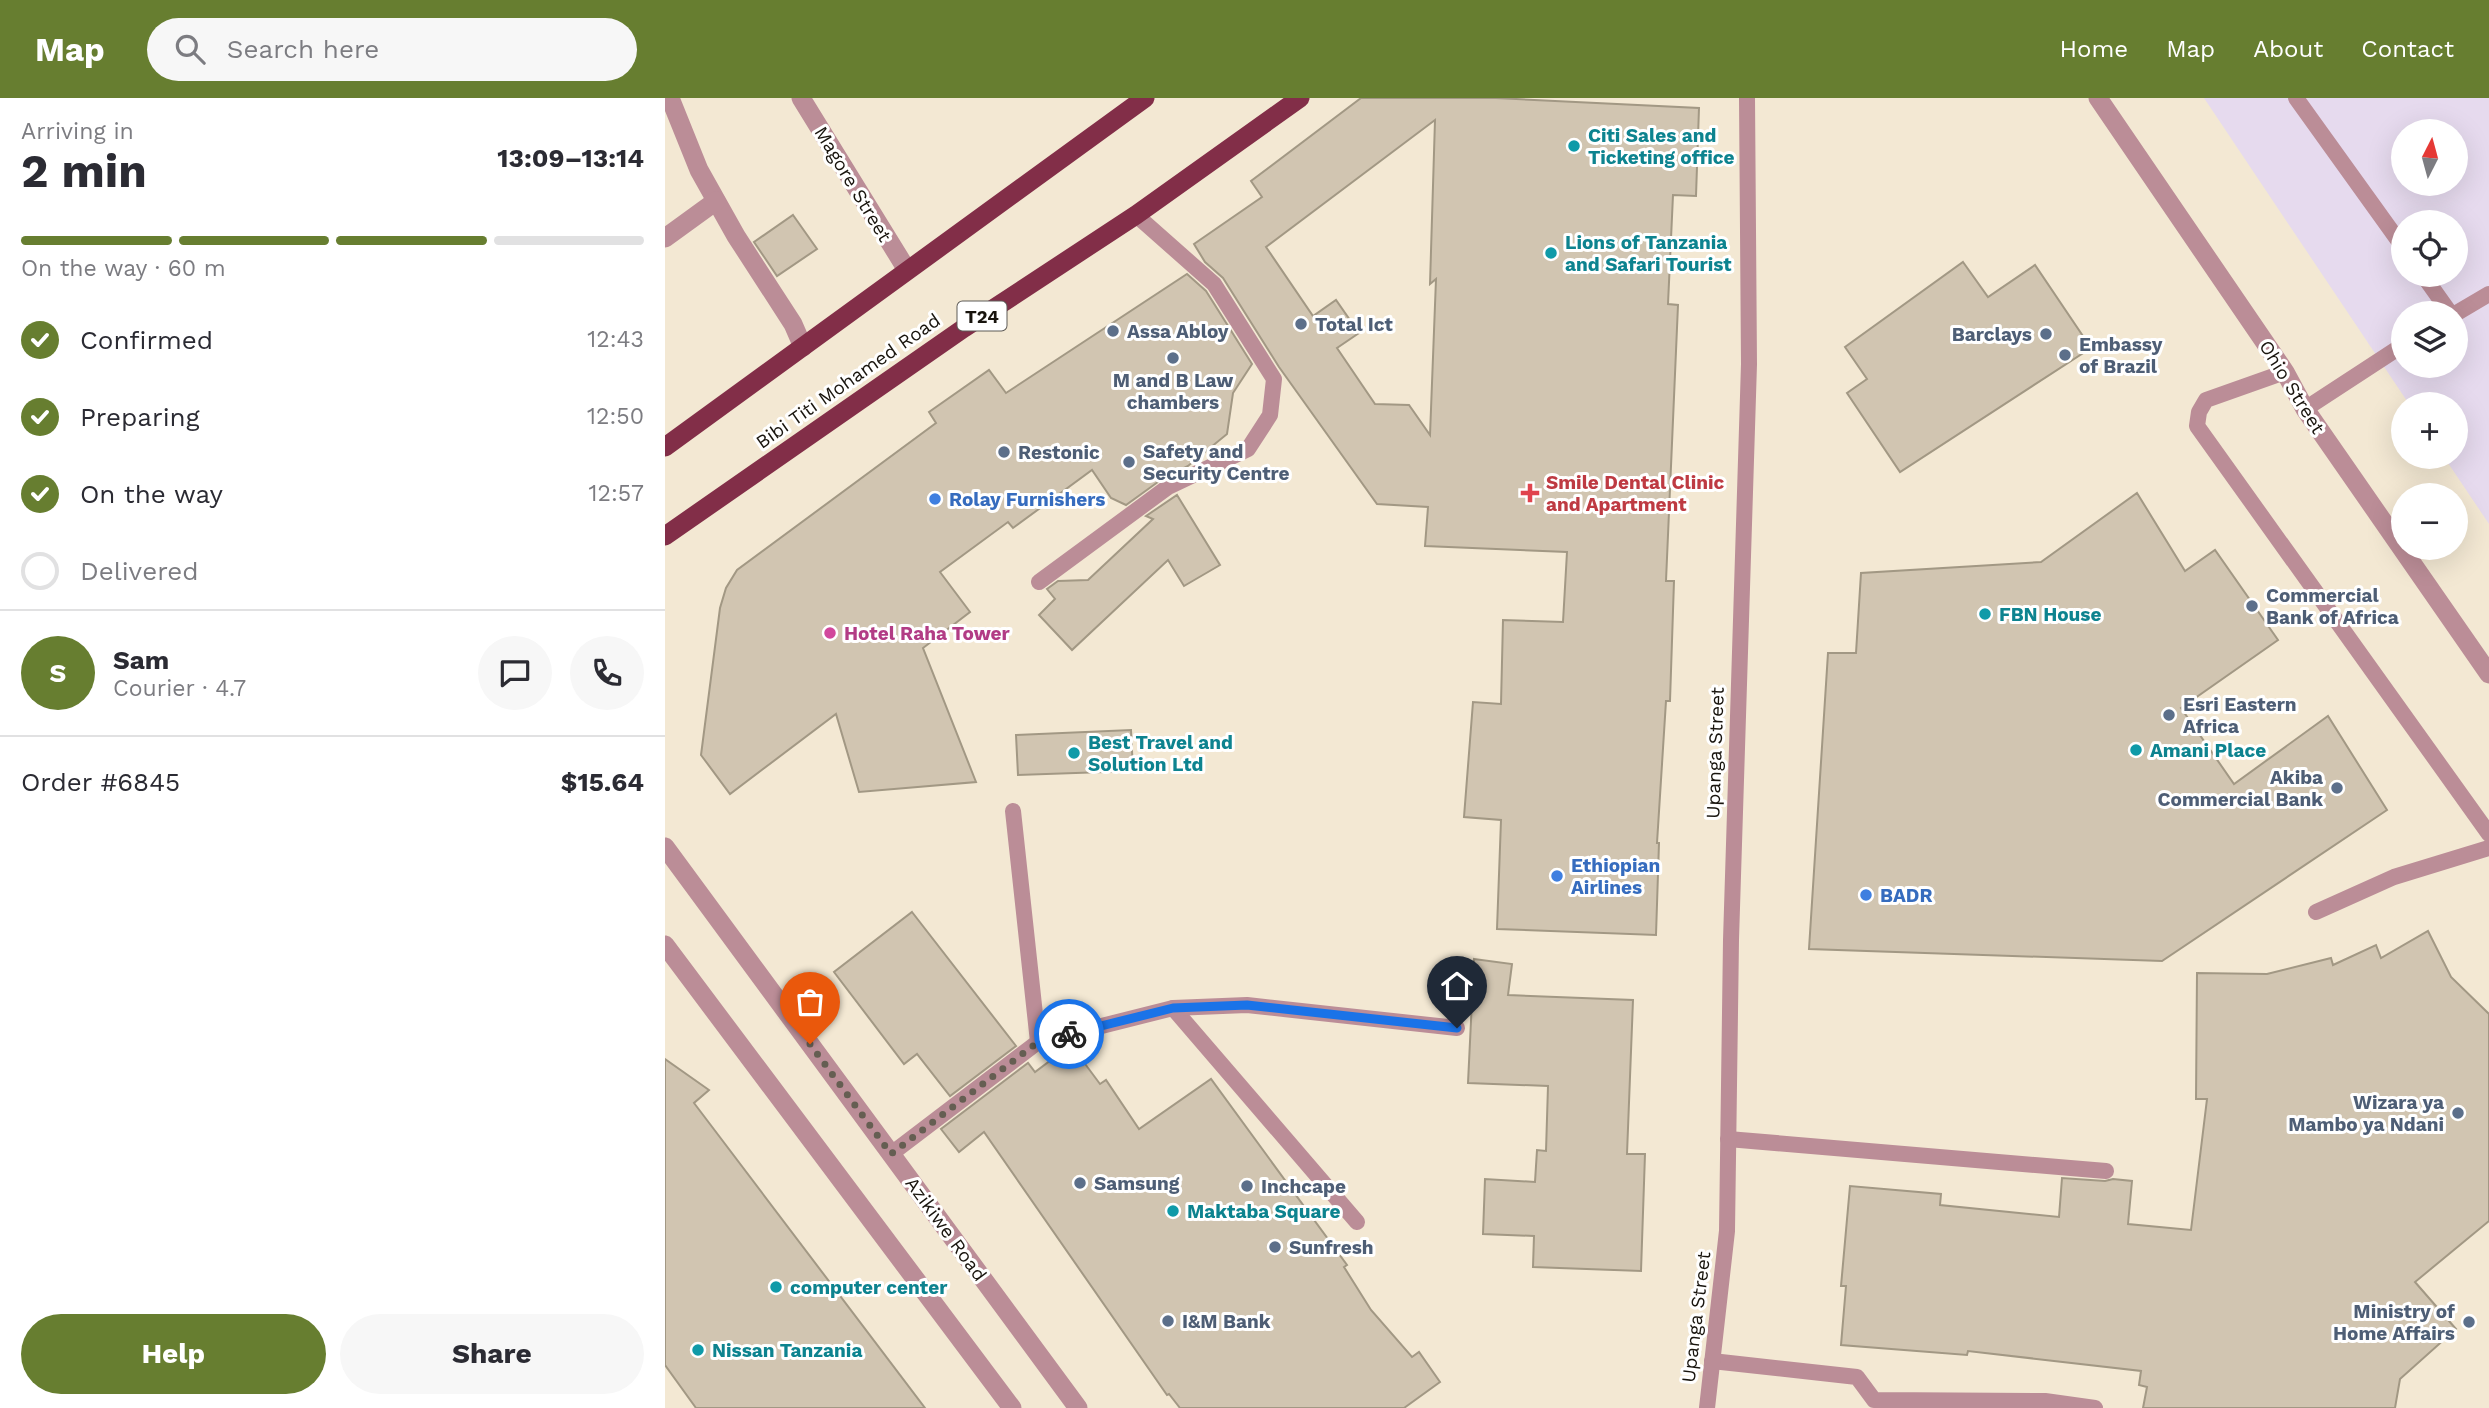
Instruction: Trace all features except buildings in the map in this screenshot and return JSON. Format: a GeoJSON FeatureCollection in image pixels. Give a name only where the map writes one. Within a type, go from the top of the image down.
{"type":"FeatureCollection","features":[{"type":"Feature","properties":{"kind":"highway"},"geometry":{"type":"LineString","coordinates":[[665,447],[1145,98]]}},
{"type":"Feature","properties":{"kind":"highway","name":"Bibi Titi Mohamed Road"},"geometry":{"type":"LineString","coordinates":[[667,537],[964,328],[1136,215],[1300,98]]}},
{"type":"Feature","properties":{"kind":"street"},"geometry":{"type":"LineString","coordinates":[[670,98],[698,170],[793,324],[803,347]]}},
{"type":"Feature","properties":{"kind":"street","name":"Magore Street"},"geometry":{"type":"LineString","coordinates":[[801,98],[907,270]]}},
{"type":"Feature","properties":{"kind":"street","name":"Ohio Street"},"geometry":{"type":"LineString","coordinates":[[2098,98],[2285,372],[2305,409],[2489,674]]}},
{"type":"Feature","properties":{"kind":"street"},"geometry":{"type":"LineString","coordinates":[[665,238],[716,201]]}},
{"type":"Feature","properties":{"kind":"street","name":"Azikiwe Road"},"geometry":{"type":"LineString","coordinates":[[665,847],[1078,1408]]}},
{"type":"Feature","properties":{"kind":"street"},"geometry":{"type":"LineString","coordinates":[[665,946],[1012,1408]]}},
{"type":"Feature","properties":{"kind":"lane","name":"Upanga Street"},"geometry":{"type":"LineString","coordinates":[[1707,1408],[1727,1231],[1731,940],[1749,365],[1747,98]]}},
{"type":"Feature","properties":{"kind":"lane"},"geometry":{"type":"LineString","coordinates":[[2296,98],[2391,230]]}},
{"type":"Feature","properties":{"kind":"lane"},"geometry":{"type":"LineString","coordinates":[[1039,582],[1168,487],[1248,449],[1270,415],[1274,379],[1214,284],[1136,215]]}},
{"type":"Feature","properties":{"kind":"lane"},"geometry":{"type":"LineString","coordinates":[[2432,287],[2443,301]]}},
{"type":"Feature","properties":{"kind":"lane"},"geometry":{"type":"LineString","coordinates":[[2468,306],[2489,294]]}},
{"type":"Feature","properties":{"kind":"lane"},"geometry":{"type":"LineString","coordinates":[[2305,409],[2391,353]]}},
{"type":"Feature","properties":{"kind":"lane"},"geometry":{"type":"LineString","coordinates":[[2285,372],[2206,400],[2199,412],[2197,426],[2489,834]]}},
{"type":"Feature","properties":{"kind":"lane"},"geometry":{"type":"LineString","coordinates":[[1013,811],[1038,1042]]}},
{"type":"Feature","properties":{"kind":"lane"},"geometry":{"type":"LineString","coordinates":[[2315,912],[2394,877],[2489,848]]}},
{"type":"Feature","properties":{"kind":"lane"},"geometry":{"type":"LineString","coordinates":[[891,1154],[1038,1042],[1173,1008],[1247,1005],[1457,1028]]}},
{"type":"Feature","properties":{"kind":"lane"},"geometry":{"type":"LineString","coordinates":[[1173,1008],[1357,1222]]}},
{"type":"Feature","properties":{"kind":"lane"},"geometry":{"type":"LineString","coordinates":[[1728,1139],[2106,1171]]}},
{"type":"Feature","properties":{"kind":"lane"},"geometry":{"type":"LineString","coordinates":[[1712,1361],[1857,1377],[1874,1400],[2045,1401],[2095,1408]]}},
{"type":"Feature","properties":{"kind":"shaded area"},"geometry":{"type":"Polygon","coordinates":[[[2204,98],[2489,98],[2489,524],[2468,493],[2468,483],[2461,483],[2452,469],[2468,469],[2468,392],[2401,392],[2392,378],[2468,378],[2468,301],[2391,301],[2391,377],[2204,98]]]}},
{"type":"Feature","properties":{"kind":"way so far"},"geometry":{"type":"LineString","coordinates":[[810,1044],[891,1154],[1038,1042],[1069,1034]]}},
{"type":"Feature","properties":{"kind":"place","name":"Citi Sales and Ticketing office"},"geometry":{"type":"Point","coordinates":[1574,146]}},
{"type":"Feature","properties":{"kind":"place","name":"Lions of Tanzania and Safari Tourist"},"geometry":{"type":"Point","coordinates":[1551,253]}},
{"type":"Feature","properties":{"kind":"place","name":"Total Ict"},"geometry":{"type":"Point","coordinates":[1301,324]}},
{"type":"Feature","properties":{"kind":"place","name":"Assa Abloy"},"geometry":{"type":"Point","coordinates":[1113,331]}},
{"type":"Feature","properties":{"kind":"place","name":"Barclays"},"geometry":{"type":"Point","coordinates":[2046,334]}},
{"type":"Feature","properties":{"kind":"place","name":"Embassy of Brazil"},"geometry":{"type":"Point","coordinates":[2065,355]}},
{"type":"Feature","properties":{"kind":"place","name":"M and B Law chambers"},"geometry":{"type":"Point","coordinates":[1173,358]}},
{"type":"Feature","properties":{"kind":"place","name":"Restonic"},"geometry":{"type":"Point","coordinates":[1004,452]}},
{"type":"Feature","properties":{"kind":"place","name":"Safety and Security Centre"},"geometry":{"type":"Point","coordinates":[1129,462]}},
{"type":"Feature","properties":{"kind":"place","name":"Smile Dental Clinic and Apartment"},"geometry":{"type":"Point","coordinates":[1530,493]}},
{"type":"Feature","properties":{"kind":"place","name":"Rolay Furnishers"},"geometry":{"type":"Point","coordinates":[935,499]}},
{"type":"Feature","properties":{"kind":"place","name":"Commercial Bank of Africa"},"geometry":{"type":"Point","coordinates":[2252,606]}},
{"type":"Feature","properties":{"kind":"place","name":"FBN House"},"geometry":{"type":"Point","coordinates":[1985,614]}},
{"type":"Feature","properties":{"kind":"place","name":"Hotel Raha Tower"},"geometry":{"type":"Point","coordinates":[830,633]}},
{"type":"Feature","properties":{"kind":"place","name":"Esri Eastern Africa"},"geometry":{"type":"Point","coordinates":[2169,715]}},
{"type":"Feature","properties":{"kind":"place","name":"Amani Place"},"geometry":{"type":"Point","coordinates":[2136,750]}},
{"type":"Feature","properties":{"kind":"place","name":"Best Travel and Solution Ltd"},"geometry":{"type":"Point","coordinates":[1074,753]}},
{"type":"Feature","properties":{"kind":"place","name":"Akiba Commercial Bank"},"geometry":{"type":"Point","coordinates":[2337,788]}},
{"type":"Feature","properties":{"kind":"place","name":"Ethiopian Airlines"},"geometry":{"type":"Point","coordinates":[1557,876]}},
{"type":"Feature","properties":{"kind":"place","name":"BADR"},"geometry":{"type":"Point","coordinates":[1866,895]}},
{"type":"Feature","properties":{"kind":"place","name":"Wizara ya Mambo ya Ndani"},"geometry":{"type":"Point","coordinates":[2458,1113]}},
{"type":"Feature","properties":{"kind":"place","name":"Samsung"},"geometry":{"type":"Point","coordinates":[1080,1183]}},
{"type":"Feature","properties":{"kind":"place","name":"Inchcape"},"geometry":{"type":"Point","coordinates":[1247,1186]}},
{"type":"Feature","properties":{"kind":"place","name":"Maktaba Square"},"geometry":{"type":"Point","coordinates":[1173,1211]}},
{"type":"Feature","properties":{"kind":"place","name":"Sunfresh"},"geometry":{"type":"Point","coordinates":[1275,1247]}},
{"type":"Feature","properties":{"kind":"place","name":"computer center"},"geometry":{"type":"Point","coordinates":[776,1287]}},
{"type":"Feature","properties":{"kind":"place","name":"I&M Bank"},"geometry":{"type":"Point","coordinates":[1168,1321]}},
{"type":"Feature","properties":{"kind":"place","name":"Ministry of Home Affairs"},"geometry":{"type":"Point","coordinates":[2469,1322]}},
{"type":"Feature","properties":{"kind":"place","name":"Nissan Tanzania"},"geometry":{"type":"Point","coordinates":[698,1350]}},
{"type":"Feature","properties":{"kind":"route"},"geometry":{"type":"LineString","coordinates":[[1069,1034],[1173,1008],[1247,1005],[1457,1028]]}}]}
